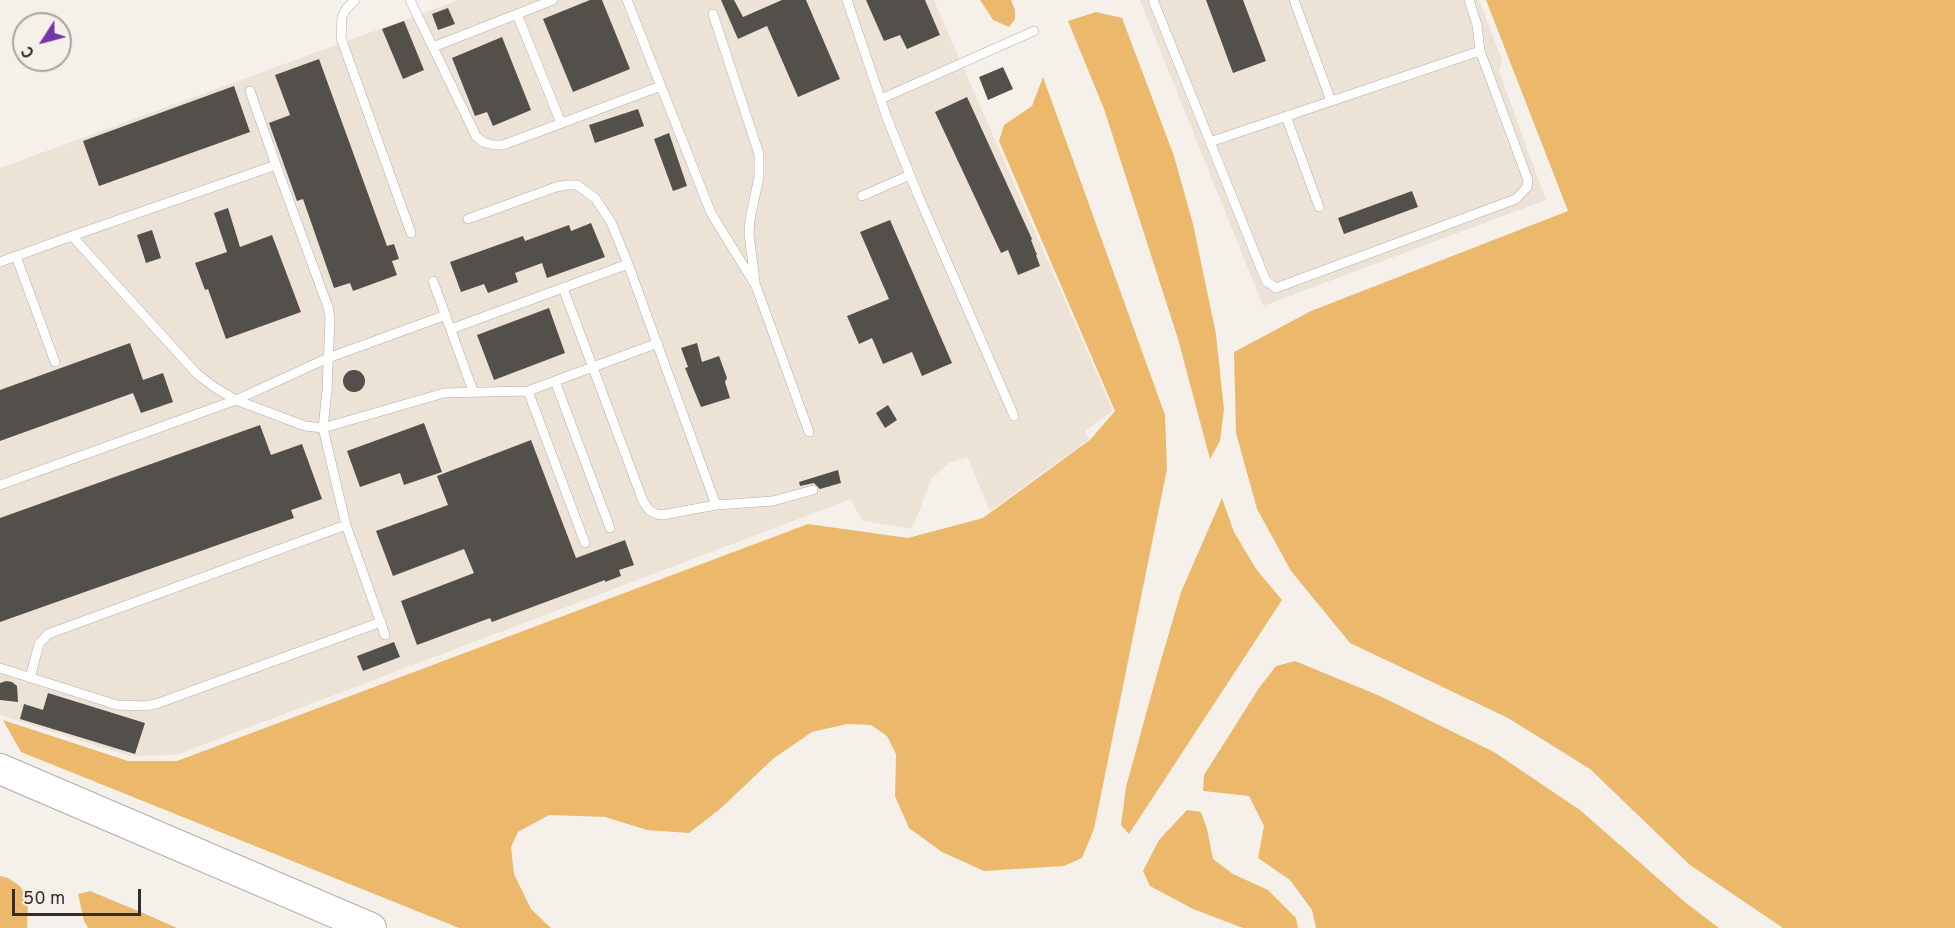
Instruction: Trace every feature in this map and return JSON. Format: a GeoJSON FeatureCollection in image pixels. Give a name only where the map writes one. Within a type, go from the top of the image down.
{"type":"FeatureCollection","features":[{"type":"Feature","properties":{"kind":"main road"},"geometry":{"type":"LineString","coordinates":[[0,769],[371,928]]}},
{"type":"Feature","properties":{"kind":"lane"},"geometry":{"type":"LineString","coordinates":[[356,0],[346,9],[342,17],[341,38],[411,233]]}},
{"type":"Feature","properties":{"kind":"lane"},"geometry":{"type":"LineString","coordinates":[[410,0],[476,136],[483,142],[503,145],[661,86]]}},
{"type":"Feature","properties":{"kind":"lane"},"geometry":{"type":"LineString","coordinates":[[433,47],[553,0]]}},
{"type":"Feature","properties":{"kind":"lane"},"geometry":{"type":"LineString","coordinates":[[627,0],[711,213],[756,286],[809,432]]}},
{"type":"Feature","properties":{"kind":"lane"},"geometry":{"type":"LineString","coordinates":[[847,0],[910,175],[1014,416]]}},
{"type":"Feature","properties":{"kind":"lane"},"geometry":{"type":"LineString","coordinates":[[1153,0],[1266,281],[1276,288],[1282,288],[1516,199],[1523,194],[1528,180],[1480,51],[1477,25],[1469,0]]}},
{"type":"Feature","properties":{"kind":"lane"},"geometry":{"type":"LineString","coordinates":[[1294,0],[1331,101]]}},
{"type":"Feature","properties":{"kind":"lane"},"geometry":{"type":"LineString","coordinates":[[517,14],[561,123]]}},
{"type":"Feature","properties":{"kind":"lane"},"geometry":{"type":"LineString","coordinates":[[713,14],[759,154],[759,177],[749,234],[756,286]]}},
{"type":"Feature","properties":{"kind":"lane"},"geometry":{"type":"LineString","coordinates":[[881,99],[1034,31]]}},
{"type":"Feature","properties":{"kind":"lane"},"geometry":{"type":"LineString","coordinates":[[1210,142],[1480,51]]}},
{"type":"Feature","properties":{"kind":"lane"},"geometry":{"type":"LineString","coordinates":[[250,91],[328,307],[330,318],[323,428],[346,525],[385,635]]}},
{"type":"Feature","properties":{"kind":"lane"},"geometry":{"type":"LineString","coordinates":[[1286,116],[1319,207]]}},
{"type":"Feature","properties":{"kind":"lane"},"geometry":{"type":"LineString","coordinates":[[0,262],[276,165]]}},
{"type":"Feature","properties":{"kind":"lane"},"geometry":{"type":"LineString","coordinates":[[862,196],[910,175]]}},
{"type":"Feature","properties":{"kind":"lane"},"geometry":{"type":"LineString","coordinates":[[468,219],[555,187],[577,186],[587,191],[605,209],[658,343],[716,506]]}},
{"type":"Feature","properties":{"kind":"lane"},"geometry":{"type":"LineString","coordinates":[[72,237],[198,374],[214,387],[236,400],[292,422],[323,428],[444,393],[528,391],[658,343]]}},
{"type":"Feature","properties":{"kind":"lane"},"geometry":{"type":"LineString","coordinates":[[16,256],[55,362]]}},
{"type":"Feature","properties":{"kind":"lane"},"geometry":{"type":"LineString","coordinates":[[451,328],[628,264]]}},
{"type":"Feature","properties":{"kind":"lane"},"geometry":{"type":"LineString","coordinates":[[433,281],[473,391]]}},
{"type":"Feature","properties":{"kind":"lane"},"geometry":{"type":"LineString","coordinates":[[563,288],[643,501],[650,510],[662,515],[716,506],[773,501],[813,490]]}},
{"type":"Feature","properties":{"kind":"lane"},"geometry":{"type":"LineString","coordinates":[[0,485],[236,400],[328,358],[446,315]]}},
{"type":"Feature","properties":{"kind":"lane"},"geometry":{"type":"LineString","coordinates":[[555,381],[610,528]]}},
{"type":"Feature","properties":{"kind":"lane"},"geometry":{"type":"LineString","coordinates":[[528,391],[585,543]]}},
{"type":"Feature","properties":{"kind":"lane"},"geometry":{"type":"LineString","coordinates":[[30,678],[39,644],[48,634],[346,525]]}},
{"type":"Feature","properties":{"kind":"lane"},"geometry":{"type":"LineString","coordinates":[[0,669],[117,705],[156,704],[381,622]]}},
{"type":"Feature","properties":{"kind":"shaded area"},"geometry":{"type":"Polygon","coordinates":[[[459,0],[934,0],[1113,411],[1085,431],[1089,439],[990,511],[967,457],[949,463],[932,478],[912,529],[862,521],[851,499],[176,755],[129,756],[0,715],[0,168],[459,0]]]}},
{"type":"Feature","properties":{"kind":"shaded area"},"geometry":{"type":"Polygon","coordinates":[[[980,0],[1011,0],[1015,10],[1015,19],[1009,27],[993,20],[980,0]]]}},
{"type":"Feature","properties":{"kind":"shaded area"},"geometry":{"type":"Polygon","coordinates":[[[1140,0],[1479,0],[1502,60],[1499,71],[1546,200],[1263,306],[1140,0]]]}},
{"type":"Feature","properties":{"kind":"shaded area"},"geometry":{"type":"Polygon","coordinates":[[[1486,0],[1955,0],[1955,928],[1783,928],[1690,865],[1590,769],[1508,718],[1350,643],[1291,571],[1257,509],[1236,433],[1234,352],[1311,311],[1568,211],[1486,0]]]}},
{"type":"Feature","properties":{"kind":"shaded area"},"geometry":{"type":"Polygon","coordinates":[[[1096,12],[1122,18],[1174,156],[1193,224],[1216,334],[1224,410],[1220,441],[1210,459],[1178,339],[1104,109],[1068,21],[1096,12]]]}},
{"type":"Feature","properties":{"kind":"shaded area"},"geometry":{"type":"Polygon","coordinates":[[[1043,77],[1165,415],[1167,469],[1094,829],[1082,858],[1064,866],[984,871],[942,852],[909,828],[895,796],[896,754],[887,736],[871,725],[847,724],[812,732],[774,758],[720,809],[689,833],[647,830],[605,817],[549,815],[518,832],[511,847],[514,874],[531,909],[551,928],[459,928],[21,752],[3,720],[128,761],[177,761],[808,524],[908,538],[983,518],[1091,439],[1115,411],[999,141],[1004,125],[1032,106],[1043,77]]]}},
{"type":"Feature","properties":{"kind":"shaded area"},"geometry":{"type":"Polygon","coordinates":[[[1222,498],[1234,532],[1256,569],[1282,600],[1129,834],[1121,825],[1126,787],[1157,674],[1181,592],[1222,498]]]}},
{"type":"Feature","properties":{"kind":"shaded area"},"geometry":{"type":"Polygon","coordinates":[[[1295,661],[1380,696],[1494,752],[1580,810],[1686,903],[1719,928],[1316,928],[1312,910],[1290,880],[1258,858],[1264,826],[1249,796],[1203,791],[1204,775],[1259,688],[1276,666],[1295,661]]]}},
{"type":"Feature","properties":{"kind":"shaded area"},"geometry":{"type":"Polygon","coordinates":[[[1187,810],[1201,812],[1213,859],[1233,874],[1268,890],[1296,918],[1298,928],[1243,928],[1193,909],[1150,886],[1143,871],[1159,840],[1187,810]]]}},
{"type":"Feature","properties":{"kind":"shaded area"},"geometry":{"type":"Polygon","coordinates":[[[0,876],[20,886],[28,900],[27,928],[0,928],[0,876]]]}},
{"type":"Feature","properties":{"kind":"shaded area"},"geometry":{"type":"Polygon","coordinates":[[[90,891],[177,928],[88,928],[84,921],[78,894],[90,891]]]}},
{"type":"Feature","properties":{"kind":"building"},"geometry":{"type":"Polygon","coordinates":[[[590,0],[602,0],[630,69],[573,92],[543,19],[590,0]]]}},
{"type":"Feature","properties":{"kind":"building"},"geometry":{"type":"Polygon","coordinates":[[[721,0],[734,0],[743,17],[782,0],[806,0],[840,79],[798,97],[767,26],[738,39],[721,0]]]}},
{"type":"Feature","properties":{"kind":"building"},"geometry":{"type":"Polygon","coordinates":[[[866,0],[925,0],[940,35],[907,49],[900,35],[884,41],[866,0]]]}},
{"type":"Feature","properties":{"kind":"building"},"geometry":{"type":"Polygon","coordinates":[[[1206,0],[1243,0],[1266,61],[1233,73],[1206,0]]]}},
{"type":"Feature","properties":{"kind":"building"},"geometry":{"type":"Polygon","coordinates":[[[448,8],[455,24],[438,30],[432,14],[448,8]]]}},
{"type":"Feature","properties":{"kind":"building"},"geometry":{"type":"Polygon","coordinates":[[[404,21],[424,70],[403,79],[382,29],[404,21]]]}},
{"type":"Feature","properties":{"kind":"building"},"geometry":{"type":"Polygon","coordinates":[[[502,37],[531,110],[493,126],[487,112],[475,116],[452,58],[502,37]]]}},
{"type":"Feature","properties":{"kind":"building"},"geometry":{"type":"Polygon","coordinates":[[[319,59],[387,246],[394,244],[399,259],[392,261],[397,275],[353,291],[350,283],[334,288],[303,199],[297,201],[269,123],[290,115],[275,75],[319,59]]]}},
{"type":"Feature","properties":{"kind":"building"},"geometry":{"type":"Polygon","coordinates":[[[1003,67],[1013,89],[988,100],[979,77],[1003,67]]]}},
{"type":"Feature","properties":{"kind":"building"},"geometry":{"type":"Polygon","coordinates":[[[234,86],[250,132],[99,186],[83,141],[234,86]]]}},
{"type":"Feature","properties":{"kind":"building"},"geometry":{"type":"Polygon","coordinates":[[[967,97],[1032,239],[1037,255],[1040,266],[1018,275],[1008,250],[1001,253],[935,112],[967,97]]]}},
{"type":"Feature","properties":{"kind":"building"},"geometry":{"type":"Polygon","coordinates":[[[638,109],[644,126],[595,143],[589,125],[638,109]]]}},
{"type":"Feature","properties":{"kind":"building"},"geometry":{"type":"Polygon","coordinates":[[[669,133],[687,186],[673,191],[654,139],[669,133]]]}},
{"type":"Feature","properties":{"kind":"building"},"geometry":{"type":"Polygon","coordinates":[[[1412,191],[1418,207],[1344,234],[1338,218],[1412,191]]]}},
{"type":"Feature","properties":{"kind":"building"},"geometry":{"type":"Polygon","coordinates":[[[228,208],[240,247],[272,235],[301,312],[226,339],[208,289],[205,290],[195,263],[227,252],[214,213],[228,208]]]}},
{"type":"Feature","properties":{"kind":"building"},"geometry":{"type":"Polygon","coordinates":[[[890,220],[952,363],[922,376],[912,352],[883,364],[872,338],[859,344],[847,316],[889,299],[860,232],[890,220]]]}},
{"type":"Feature","properties":{"kind":"building"},"geometry":{"type":"Polygon","coordinates":[[[591,223],[605,257],[547,278],[542,263],[515,273],[518,282],[488,293],[484,284],[461,292],[450,262],[523,236],[525,241],[569,225],[571,231],[591,223]]]}},
{"type":"Feature","properties":{"kind":"building"},"geometry":{"type":"Polygon","coordinates":[[[152,230],[161,258],[146,263],[137,235],[152,230]]]}},
{"type":"Feature","properties":{"kind":"building"},"geometry":{"type":"Polygon","coordinates":[[[549,308],[565,353],[494,380],[477,335],[549,308]]]}},
{"type":"Feature","properties":{"kind":"building"},"geometry":{"type":"Polygon","coordinates":[[[130,343],[143,380],[163,373],[173,402],[141,413],[133,393],[0,441],[0,390],[130,343]]]}},
{"type":"Feature","properties":{"kind":"building"},"geometry":{"type":"Polygon","coordinates":[[[697,343],[702,362],[719,356],[727,378],[725,382],[730,398],[701,407],[685,368],[688,367],[681,348],[697,343]]]}},
{"type":"Feature","properties":{"kind":"building"},"geometry":{"type":"Polygon","coordinates":[[[354,370],[362,373],[365,381],[362,389],[354,392],[346,389],[343,381],[346,373],[354,370]]]}},
{"type":"Feature","properties":{"kind":"building"},"geometry":{"type":"Polygon","coordinates":[[[888,405],[897,420],[885,428],[876,413],[888,405]]]}},
{"type":"Feature","properties":{"kind":"building"},"geometry":{"type":"Polygon","coordinates":[[[424,423],[442,472],[404,485],[400,473],[360,487],[347,451],[424,423]]]}},
{"type":"Feature","properties":{"kind":"building"},"geometry":{"type":"Polygon","coordinates":[[[260,425],[271,455],[302,444],[322,499],[291,510],[294,518],[0,622],[0,518],[260,425]]]}},
{"type":"Feature","properties":{"kind":"building"},"geometry":{"type":"Polygon","coordinates":[[[531,440],[576,558],[625,540],[634,565],[619,570],[621,576],[605,582],[605,580],[492,622],[490,618],[417,645],[401,601],[474,573],[464,549],[393,576],[376,531],[448,505],[437,476],[531,440]]]}},
{"type":"Feature","properties":{"kind":"building"},"geometry":{"type":"Polygon","coordinates":[[[838,470],[841,483],[820,489],[814,483],[800,486],[799,482],[838,470]]]}},
{"type":"Feature","properties":{"kind":"building"},"geometry":{"type":"Polygon","coordinates":[[[394,642],[400,657],[363,671],[357,656],[394,642]]]}},
{"type":"Feature","properties":{"kind":"building"},"geometry":{"type":"Polygon","coordinates":[[[6,681],[17,686],[18,702],[0,700],[0,683],[6,681]]]}},
{"type":"Feature","properties":{"kind":"building"},"geometry":{"type":"Polygon","coordinates":[[[48,693],[145,723],[135,754],[20,719],[24,704],[43,710],[48,693]]]}}]}
